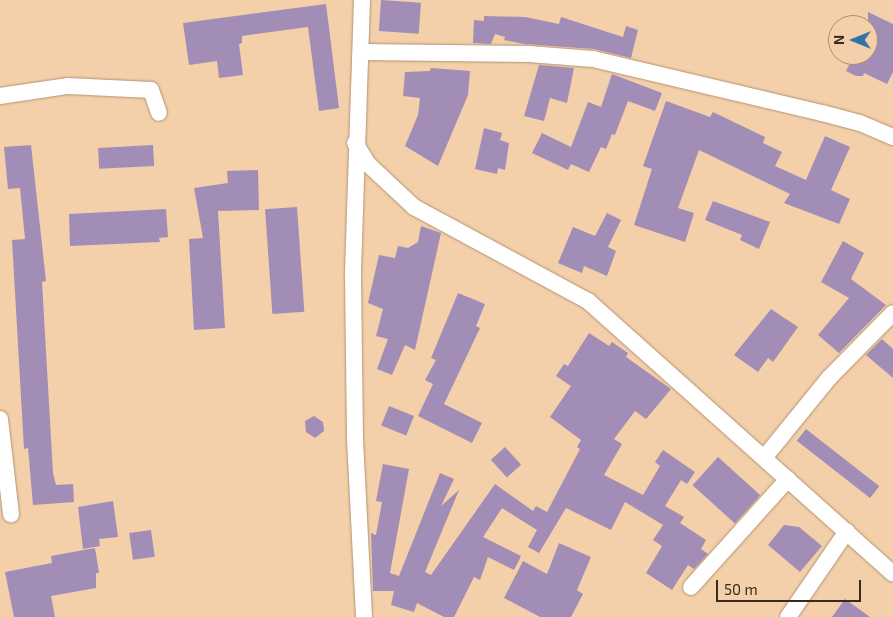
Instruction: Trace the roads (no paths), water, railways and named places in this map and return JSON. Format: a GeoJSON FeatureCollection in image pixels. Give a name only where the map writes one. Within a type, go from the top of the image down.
{"type":"FeatureCollection","features":[{"type":"Feature","properties":{"kind":"street"},"geometry":{"type":"LineString","coordinates":[[362,0],[362,52],[355,144],[355,420],[364,617]]}},
{"type":"Feature","properties":{"kind":"street"},"geometry":{"type":"LineString","coordinates":[[362,52],[529,54],[593,59],[822,112],[860,122],[893,137]]}},
{"type":"Feature","properties":{"kind":"street"},"geometry":{"type":"LineString","coordinates":[[0,96],[68,86],[151,90],[159,113]]}},
{"type":"Feature","properties":{"kind":"street"},"geometry":{"type":"LineString","coordinates":[[355,144],[368,164],[414,207],[588,301],[893,574]]}},
{"type":"Feature","properties":{"kind":"street"},"geometry":{"type":"LineString","coordinates":[[764,458],[829,378],[893,313]]}},
{"type":"Feature","properties":{"kind":"street"},"geometry":{"type":"LineString","coordinates":[[0,419],[11,514]]}},
{"type":"Feature","properties":{"kind":"street"},"geometry":{"type":"LineString","coordinates":[[691,587],[788,479]]}},
{"type":"Feature","properties":{"kind":"street"},"geometry":{"type":"LineString","coordinates":[[788,617],[847,531]]}}]}
